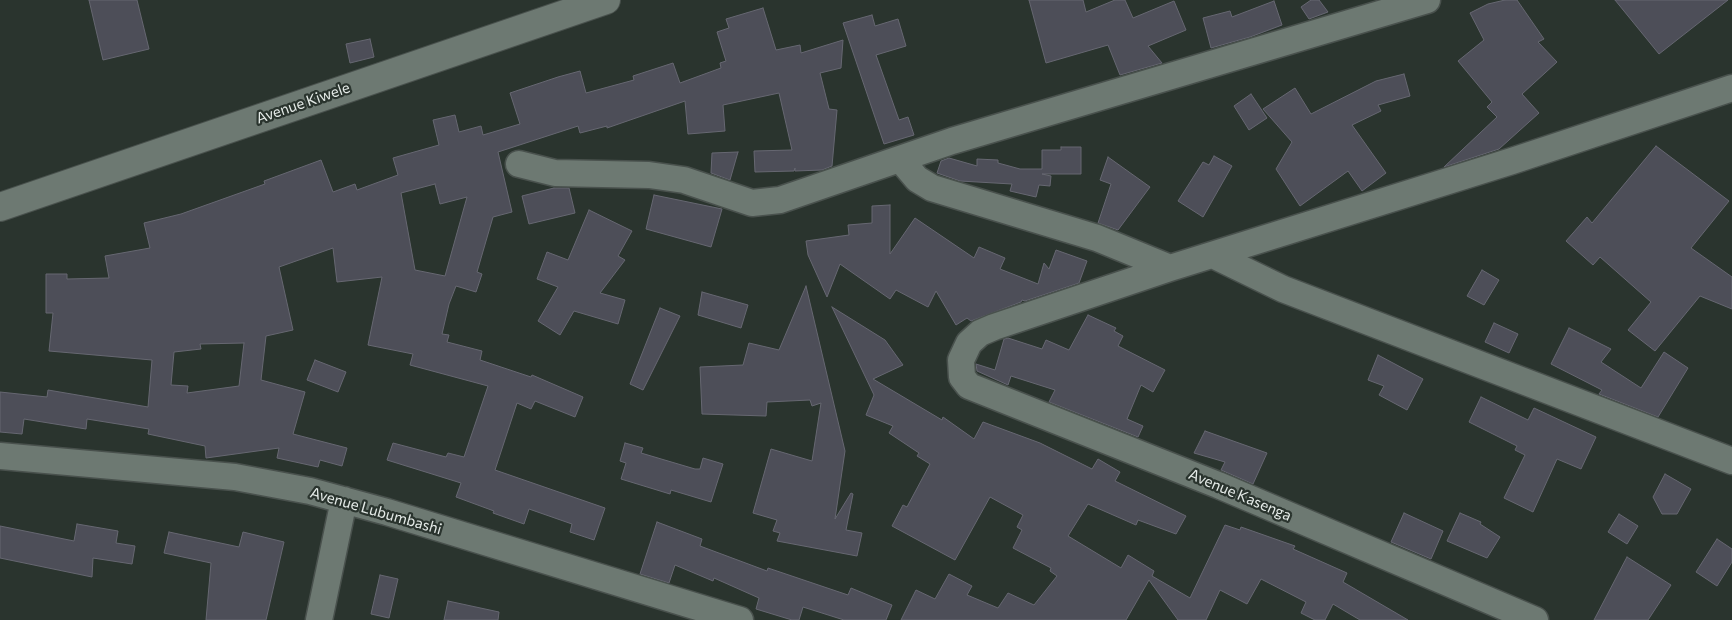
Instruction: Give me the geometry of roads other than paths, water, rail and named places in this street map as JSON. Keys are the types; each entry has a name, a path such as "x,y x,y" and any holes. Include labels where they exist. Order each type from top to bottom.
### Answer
{"street":[{"name":"Avenue Kiwele","path":"0,206 606,0"},
{"path":"519,164 555,172 648,175 684,180 752,203 780,200 952,141 1428,0"},
{"path":"901,160 917,179 932,188 1097,238 1170,268 1215,256 1732,88"},
{"path":"1215,256 1283,289 1732,461"},
{"name":"Avenue Kasenga","path":"1170,268 980,333 970,343 961,360 962,377 968,386 1218,485 1535,620"},
{"name":"Avenue Lubumbashi","path":"0,456 235,477 310,491 740,620"},
{"path":"318,620 344,500"}]}
